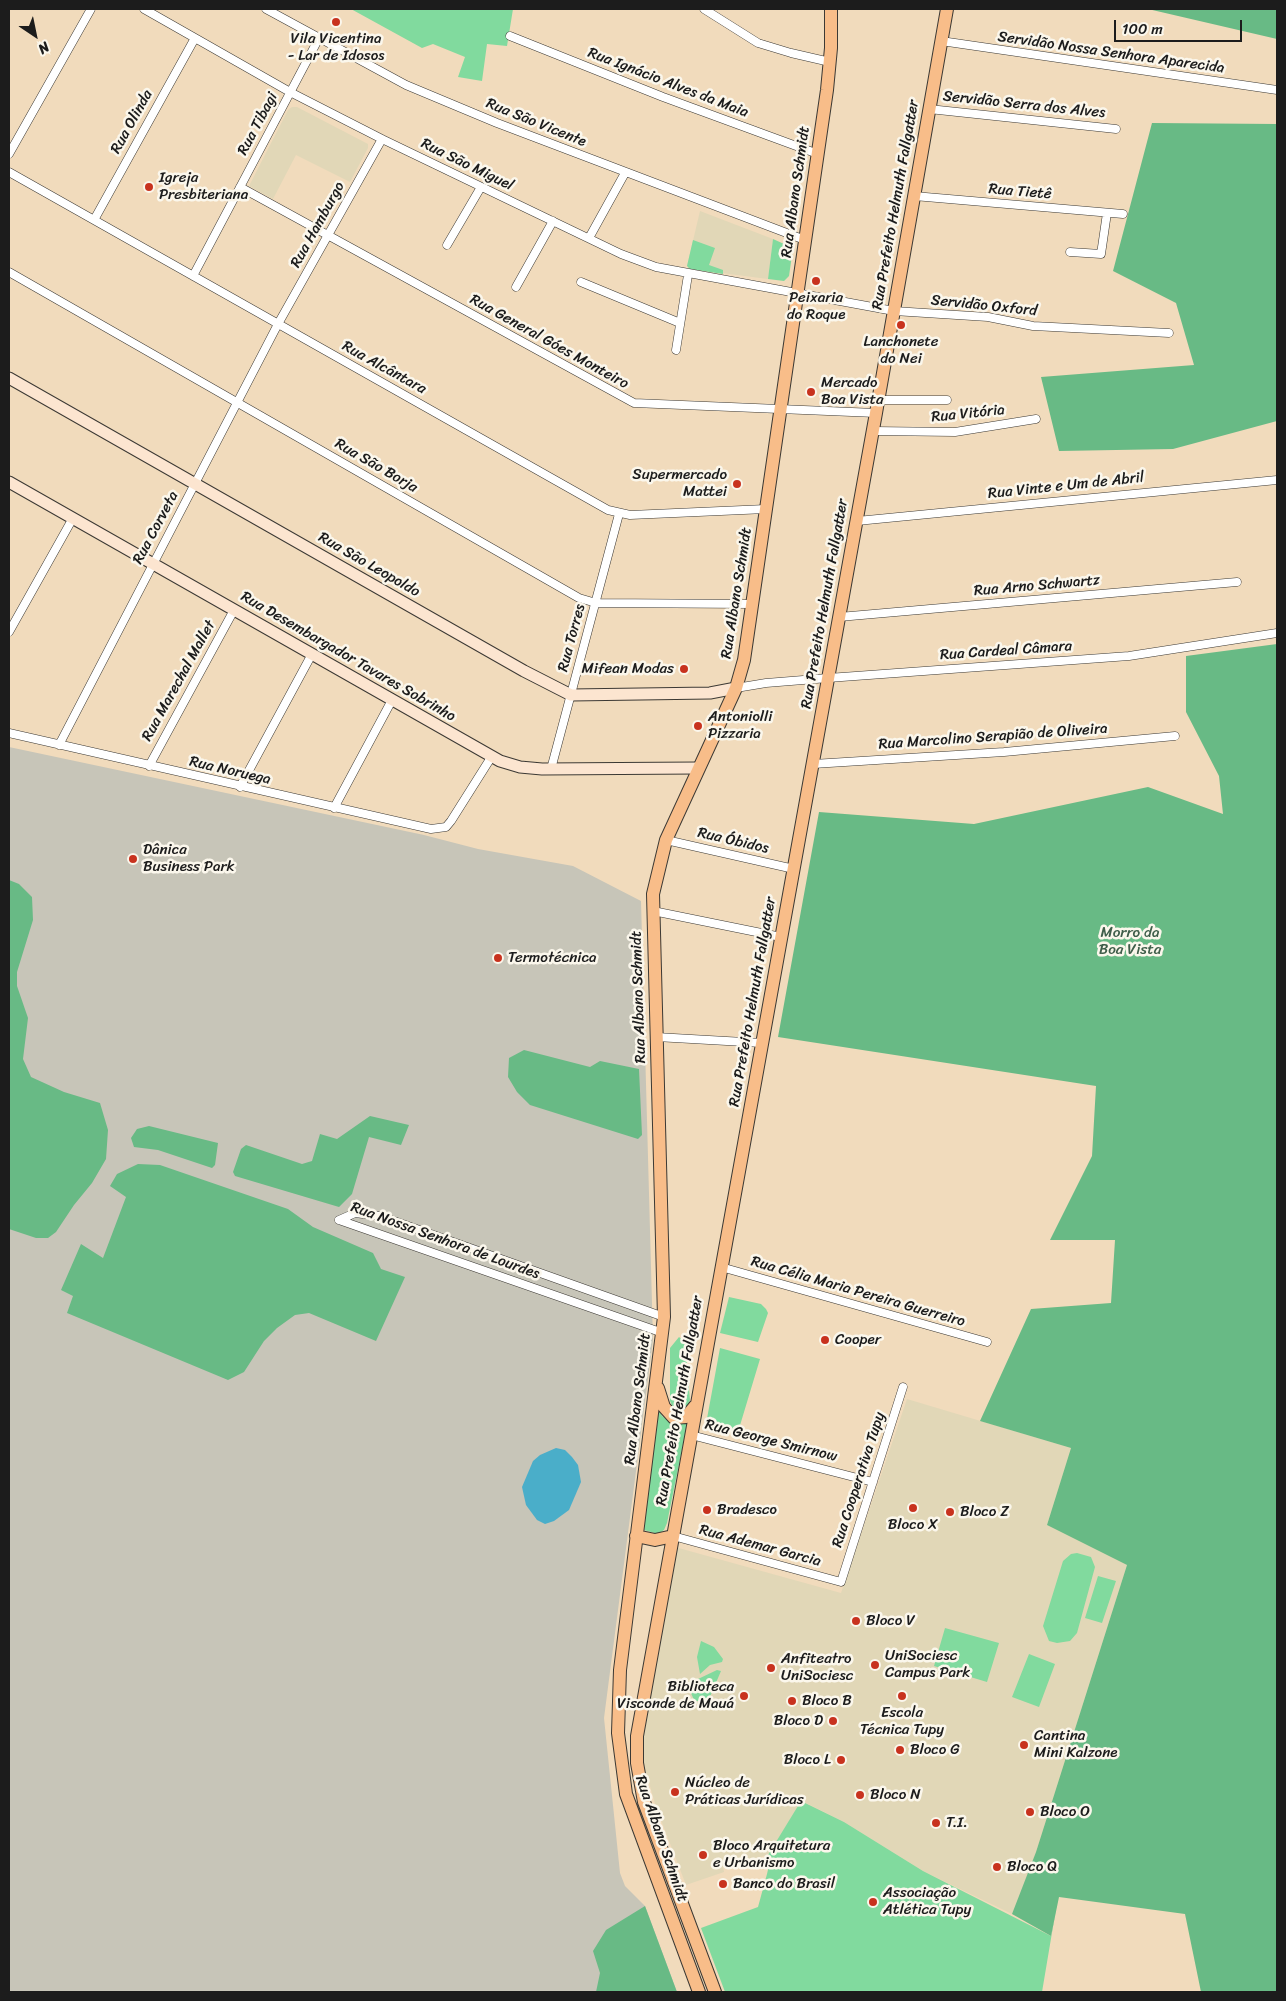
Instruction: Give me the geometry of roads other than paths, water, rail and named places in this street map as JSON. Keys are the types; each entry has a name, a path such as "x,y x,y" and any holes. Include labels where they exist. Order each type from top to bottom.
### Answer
{"main road":[{"name":"Rua Albano Schmidt","path":"699,1992 622,1781 618,1733 618,1697 664,1317 653,911 656,876 666,840 736,688 744,660 818,154 830,62 831,9"},
{"name":"Rua Prefeito Helmuth Fallgatter","path":"715,1992 644,1802 637,1763 639,1719 857,521 947,9"},
{"path":"657,1373 661,1401 670,1416 679,1419 686,1417 696,1404"},
{"path":"636,1536 655,1540 672,1536"}],"street":[{"path":"9,154 91,9"},
{"name":"Rua São Miguel","path":"144,9 290,92 382,139 636,260 688,275 798,292"},
{"name":"Rua São Vicente","path":"266,9 406,84 626,172 805,240"},
{"path":"704,9 758,43 791,54 830,62"},
{"name":"Rua Ignácio Alves da Maia","path":"510,36 671,100 818,154"},
{"name":"Rua Olinda","path":"94,220 195,38"},
{"name":"Rua Tibagi","path":"193,276 319,38"},
{"name":"Servidão Nossa Senhora Aparecida","path":"941,41 1277,90"},
{"name":"Servidão Serra dos Alves","path":"929,109 1116,129"},
{"name":"Rua Hamburgo","path":"278,324 382,139"},
{"name":"Rua Alcântara","path":"9,172 608,510 619,514 766,509"},
{"path":"588,238 626,172"},
{"path":"446,245 482,187"},
{"name":"Rua General Góes Monteiro","path":"240,188 624,400 643,404 876,414"},
{"name":"Rua Tietê","path":"914,196 1123,214"},
{"path":"1070,252 1101,254 1107,213"},
{"path":"516,287 553,221"},
{"name":"Rua São Borja","path":"9,272 579,598 596,603 752,604"},
{"path":"676,350 688,275"},
{"path":"581,282 680,323"},
{"name":"Servidão Oxford","path":"798,292 894,311 981,316 1033,326 1169,333"},
{"name":"Rua Corveta","path":"59,745 278,324"},
{"name":"Rua São Leopoldo","path":"9,378 524,671 571,695 710,693 736,688"},
{"path":"878,400 947,400"},
{"name":"Rua Vitória","path":"873,431 956,432 1036,419"},
{"name":"Rua Vinte e Um de Abril","path":"857,521 1277,480"},
{"name":"Rua Desembargador Tavares Sobrinho","path":"9,482 492,756 520,767 551,769 698,768"},
{"name":"Rua Torres","path":"551,769 619,514"},
{"path":"9,632 73,518"},
{"name":"Rua Arno Schwartz","path":"839,617 1237,582"},
{"name":"Rua Marechal Mallet","path":"149,766 234,610"},
{"name":"Rua Cardeal Câmara","path":"736,688 766,683 1129,656 1277,633"},
{"path":"240,787 312,654"},
{"path":"334,808 392,700"},
{"name":"Rua Noruega","path":"9,733 431,829 446,827 456,815 492,756"},
{"name":"Rua Marcolino Serapião de Oliveira","path":"812,764 1021,750 1175,736"},
{"name":"Rua Óbidos","path":"666,840 794,869"},
{"path":"653,911 781,937"},
{"path":"656,1037 762,1043"},
{"name":"Rua Nossa Senhora de Lourdes","path":"663,1333 339,1220 355,1212 380,1216 664,1317"},
{"path":"445,1256 450,1242"},
{"name":"Rua Célia Maria Pereira Guerreiro","path":"721,1267 987,1342"},
{"name":"Rua Cooperativa Tupy","path":"841,1582 903,1387"},
{"name":"Rua George Smirnow","path":"691,1435 873,1482"},
{"name":"Rua Ademar Garcia","path":"672,1536 841,1582"}],"water":[{"path":"556,1448 565,1450 578,1465 581,1482 569,1510 554,1521 545,1524 537,1520 526,1505 522,1487 533,1461 540,1455"}],"place":[{"name":"Vila Vicentina - Lar de Idosos","path":"336,22"},
{"name":"Igreja Presbiteriana","path":"149,187"},
{"name":"Peixaria do Roque","path":"816,281"},
{"name":"Lanchonete do Nei","path":"901,325"},
{"name":"Mercado Boa Vista","path":"811,392"},
{"name":"Supermercado Mattei","path":"737,484"},
{"name":"Mifean Modas","path":"684,669"},
{"name":"Antoniolli Pizzaria","path":"698,726"},
{"name":"Dânica Business Park","path":"133,859"},
{"name":"Termotécnica","path":"498,958"},
{"name":"Cooper","path":"825,1340"},
{"name":"Bloco X","path":"913,1508"},
{"name":"Bradesco","path":"707,1510"},
{"name":"Bloco Z","path":"950,1512"},
{"name":"Bloco V","path":"856,1621"},
{"name":"UniSociesc Campus Park","path":"875,1665"},
{"name":"Anfiteatro UniSociesc","path":"771,1668"},
{"name":"Biblioteca Visconde de Mauá","path":"744,1696"},
{"name":"Escola Técnica Tupy","path":"902,1696"},
{"name":"Bloco B","path":"792,1701"},
{"name":"Bloco D","path":"833,1721"},
{"name":"Cantina Mini Kalzone","path":"1024,1745"},
{"name":"Bloco G","path":"900,1750"},
{"name":"Bloco L","path":"841,1760"},
{"name":"Núcleo de Práticas Jurídicas","path":"675,1792"},
{"name":"Bloco N","path":"860,1795"},
{"name":"Bloco O","path":"1030,1812"},
{"name":"T.I.","path":"936,1823"},
{"name":"Bloco Arquitetura e Urbanismo","path":"703,1855"},
{"name":"Bloco Q","path":"997,1867"},
{"name":"Banco do Brasil","path":"723,1884"},
{"name":"Associação Atlética Tupy","path":"873,1902"}],"park label":[{"name":"Morro da Boa Vista","path":"1130,942"}]}
